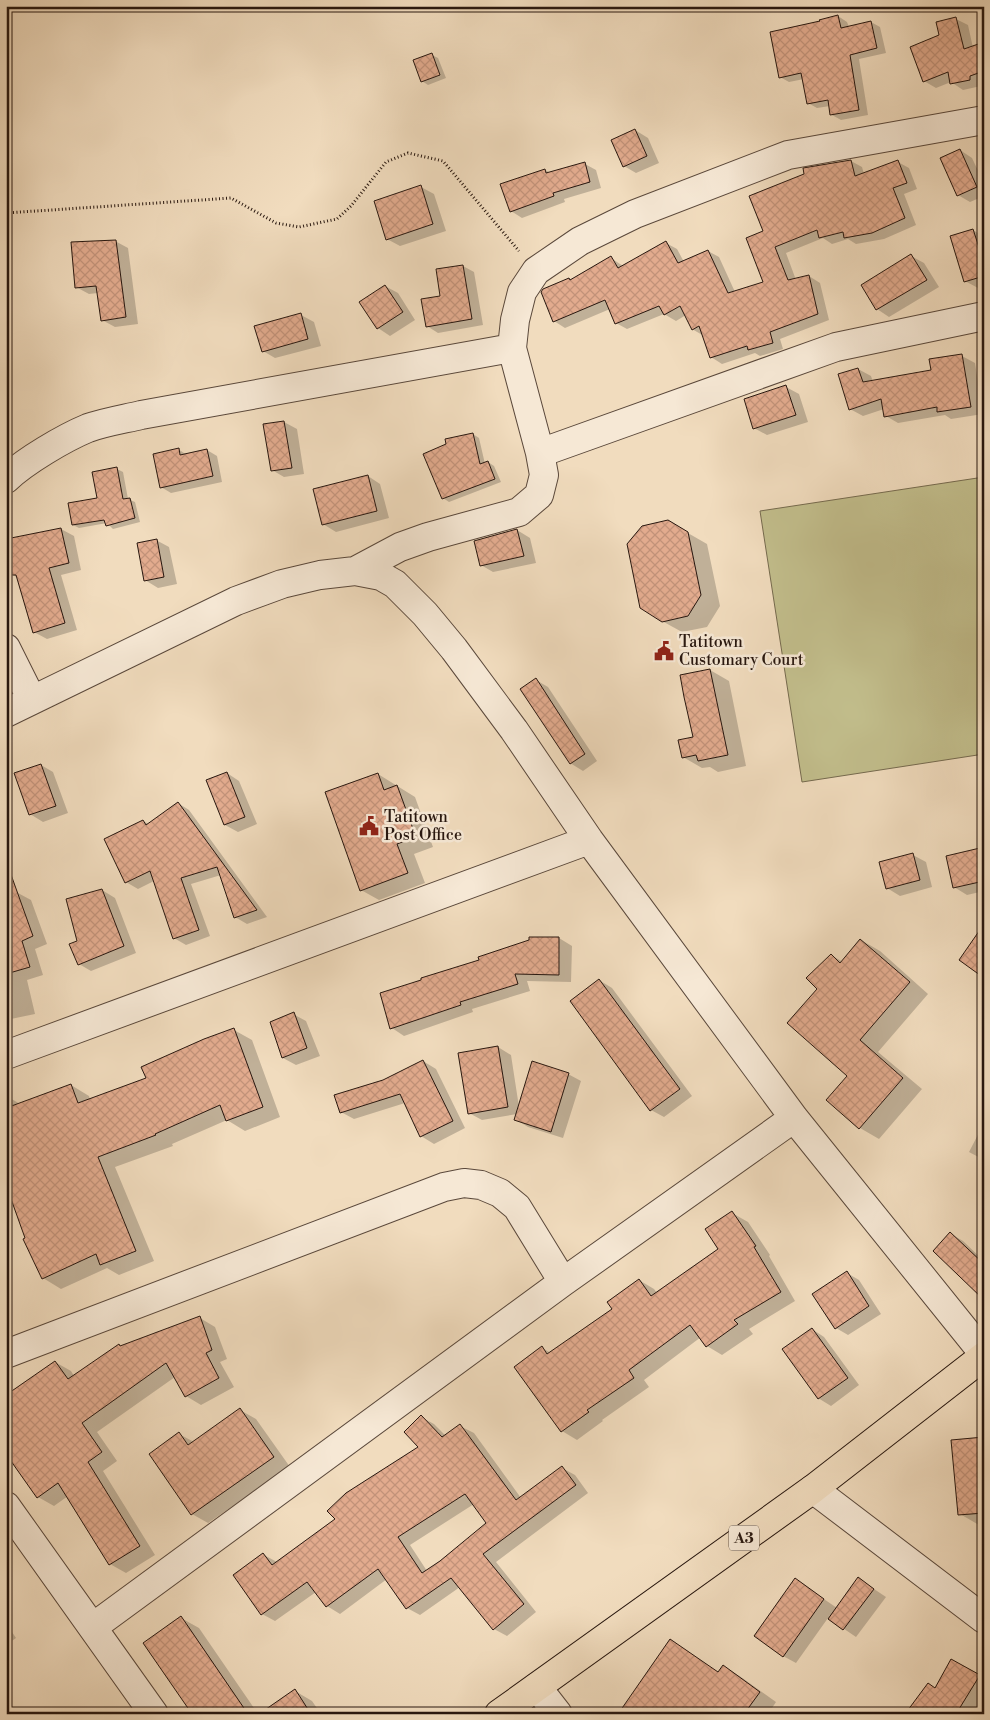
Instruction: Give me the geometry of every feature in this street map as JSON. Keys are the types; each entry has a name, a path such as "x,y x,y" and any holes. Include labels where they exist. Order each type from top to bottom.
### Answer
{"highway":[{"name":"A3","path":"499,1714 813,1489 984,1355"}],"street":[{"path":"355,571 400,547 428,536 518,512 539,496 544,475 540,453 512,348 515,320 522,292 536,270 580,241 635,214 788,155 984,120"},
{"path":"540,453 836,348 984,316"},
{"path":"6,479 52,448 89,428 141,415 512,348"},
{"path":"6,713 236,601 291,582 320,575 355,571 381,576 395,584 425,614 454,649 514,730 589,840 794,1118 984,1355"},
{"path":"6,648 32,700"},
{"path":"6,1056 589,840"},
{"path":"93,1628 563,1282 794,1118"},
{"path":"6,1354 444,1187 464,1182 481,1185 500,1193 517,1207 563,1282"},
{"path":"813,1489 984,1619"},
{"path":"6,1506 154,1714"},
{"path":"537,1687 558,1714"}],"path":[{"path":"6,213 231,198 276,223 299,227 337,218 351,206 386,162 408,153 444,161 536,270"}],"shaded area":[{"path":"984,477 984,754 802,782 760,511"}],"building":[{"path":"838,15 841,28 871,21 877,48 850,55 859,110 830,115 828,100 807,104 801,73 779,78 770,32"},
{"path":"956,17 964,49 984,42 984,71 970,76 970,80 950,84 948,72 923,82 910,47 939,35 936,22"},
{"path":"432,53 440,75 421,82 413,60"},
{"path":"635,129 647,156 623,167 611,140"},
{"path":"960,149 977,187 957,196 940,158"},
{"path":"851,160 855,176 898,160 907,183 893,188 905,218 872,233 844,238 843,232 819,238 817,230 775,247 788,280 809,275 818,314 770,332 773,343 748,350 747,346 710,358 699,326 692,330 680,306 664,315 659,306 615,324 605,300 553,322 541,292 543,289 569,278 570,280 611,256 618,268 666,241 678,263 708,250 728,293 763,282 746,238 763,231 749,196 804,174 803,168"},
{"path":"585,162 590,182 553,193 554,196 510,212 500,184 545,169 546,173"},
{"path":"421,185 433,224 386,240 374,201"},
{"path":"973,229 984,263 984,276 964,282 950,236"},
{"path":"116,240 126,317 101,321 96,286 75,288 71,242"},
{"path":"911,254 927,280 876,310 861,285"},
{"path":"463,265 472,319 426,327 421,299 440,296 436,269"},
{"path":"385,285 403,312 377,329 359,302"},
{"path":"301,313 308,339 262,352 254,326"},
{"path":"962,354 971,407 937,412 937,407 884,417 881,399 849,410 838,374 858,368 863,382 931,370 929,359"},
{"path":"786,385 796,415 753,429 744,399"},
{"path":"284,421 292,468 271,471 263,424"},
{"path":"473,433 480,464 488,461 495,479 442,499 423,454 446,444 445,439"},
{"path":"179,448 180,455 207,449 213,476 160,488 153,454"},
{"path":"117,467 123,499 130,498 135,518 106,526 104,520 72,525 68,503 97,498 92,472"},
{"path":"368,475 377,511 322,525 313,489"},
{"path":"668,520 688,532 701,595 688,616 662,622 640,608 627,544 642,526"},
{"path":"61,528 69,563 49,568 65,623 33,633 16,575 12,575 6,551 6,539"},
{"path":"517,529 524,556 480,566 474,541"},
{"path":"157,539 164,577 144,581 137,543"},
{"path":"710,669 728,755 698,761 696,755 682,758 678,740 693,737 680,675"},
{"path":"536,678 585,754 570,764 520,689"},
{"path":"41,764 56,806 29,815 14,773"},
{"path":"227,772 245,817 224,825 206,780"},
{"path":"378,773 384,790 397,785 416,837 397,844 408,873 360,891 325,792"},
{"path":"178,802 257,910 234,918 217,867 181,878 199,930 173,939 150,871 125,883 104,839 143,820 146,825"},
{"path":"980,848 984,866 984,881 953,888 946,856"},
{"path":"913,853 920,880 886,889 879,862"},
{"path":"9,869 33,936 22,941 30,967 6,974 6,870"},
{"path":"102,889 124,946 78,965 69,944 77,941 66,899"},
{"path":"984,924 984,978 959,960"},
{"path":"529,937 559,937 559,975 515,974 518,984 460,1002 461,1005 390,1029 380,993 479,960 478,957 529,940"},
{"path":"860,939 910,982 860,1040 903,1078 859,1129 826,1100 847,1076 787,1023 817,989 806,978 831,954 840,963"},
{"path":"599,979 680,1089 650,1111 570,1001"},
{"path":"294,1012 307,1048 282,1058 270,1022"},
{"path":"234,1028 263,1107 226,1121 220,1105 156,1135 98,1157 136,1251 100,1265 96,1254 42,1279 23,1239 25,1238 6,1185 6,1108 71,1084 78,1103 146,1078 141,1067"},
{"path":"498,1046 508,1107 468,1114 458,1053"},
{"path":"423,1060 453,1121 420,1137 400,1094 340,1113 334,1095 383,1080"},
{"path":"532,1061 569,1073 551,1132 514,1120"},
{"path":"732,1211 756,1246 754,1247 781,1292 734,1320 738,1324 706,1347 690,1325 629,1370 634,1378 587,1410 589,1412 561,1432 514,1367 542,1346 547,1354 612,1309 607,1302 639,1279 651,1296 718,1249 705,1229"},
{"path":"950,1232 984,1264 984,1300 933,1251"},
{"path":"847,1271 869,1306 835,1329 812,1294"},
{"path":"200,1316 212,1350 206,1353 219,1378 185,1397 166,1363 82,1423 102,1452 88,1462 140,1546 109,1565 58,1483 37,1498 6,1454 6,1395 55,1361 68,1379 119,1344 120,1346"},
{"path":"812,1328 848,1378 818,1399 782,1349"},
{"path":"240,1408 274,1457 191,1515 149,1454 179,1432 188,1445"},
{"path":"421,1415 442,1437 460,1424 516,1500 562,1466 576,1485 483,1554 524,1604 493,1630 451,1578 406,1609 378,1569 326,1607 307,1582 261,1615 233,1575 263,1553 272,1565 335,1519 327,1511 346,1493 418,1447 404,1432","holes":["465,1494 486,1523 440,1561 422,1573 398,1537"]},
{"path":"984,1437 984,1513 958,1515 951,1440"},
{"path":"858,1577 874,1589 843,1630 828,1619"},
{"path":"795,1578 824,1599 783,1657 754,1636"},
{"path":"181,1616 248,1714 192,1714 143,1643"},
{"path":"670,1639 718,1672 723,1665 760,1692 744,1714 618,1714"},
{"path":"951,1659 980,1675 956,1714 905,1714 928,1683 935,1688"},
{"path":"295,1689 311,1714 259,1714"}],"place":[{"name":"Tatitown Customary Court","path":"664,651"},
{"name":"Tatitown Post Office","path":"369,826"}]}
